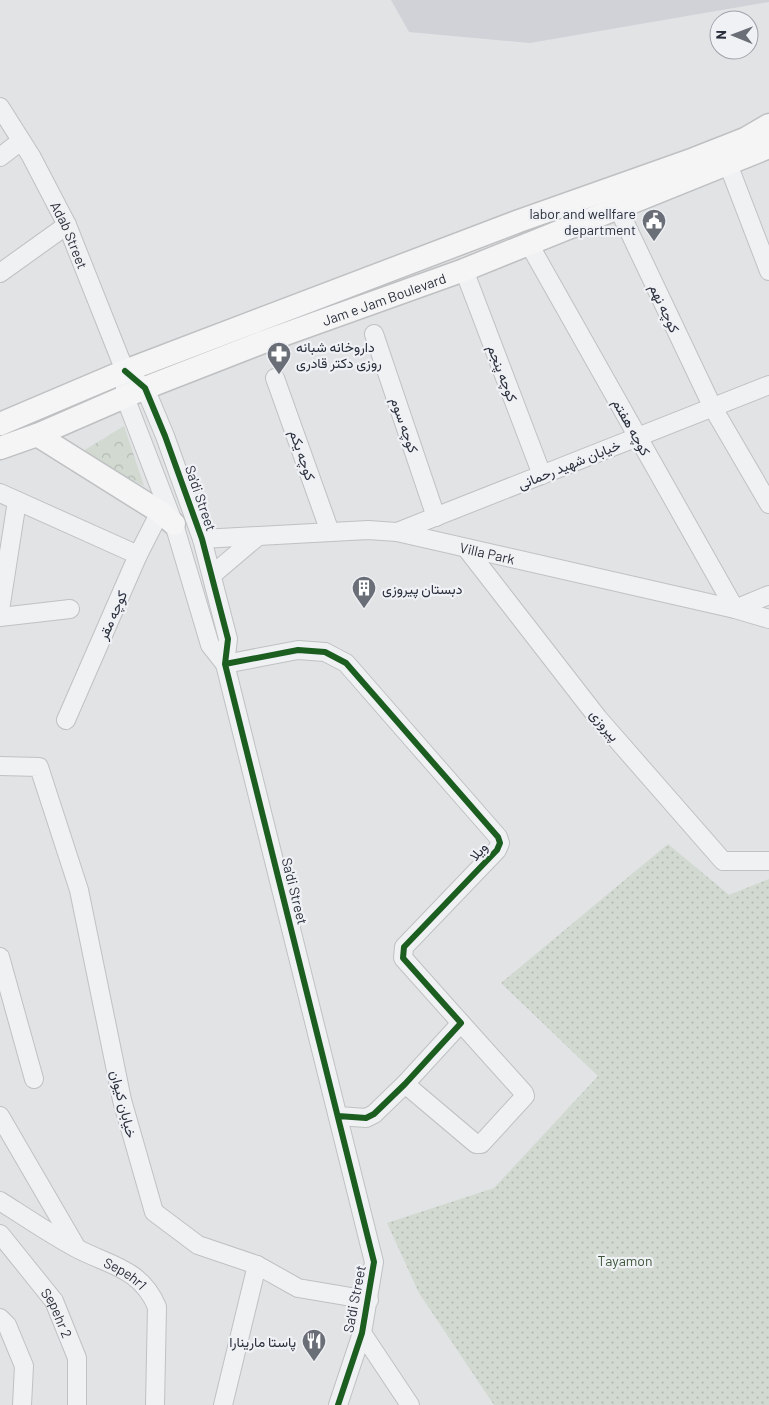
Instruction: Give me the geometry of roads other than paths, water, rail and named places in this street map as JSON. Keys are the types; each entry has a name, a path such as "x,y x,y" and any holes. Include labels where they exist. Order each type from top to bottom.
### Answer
{"main road":[{"name":"Jam e Jam Boulevard","path":"0,424 125,371 519,221 694,159 745,139 769,125"},
{"name":"Jam e Jam Boulevard","path":"0,448 37,435 135,392 352,309 464,270 769,147"},
{"path":"519,221 529,244"},
{"path":"37,435 167,518"}],"street":[{"name":"Adab Street","path":"0,107 31,156 67,225 125,371"},
{"path":"0,157 21,141"},
{"path":"728,164 769,271"},
{"name":"کوچه نهم","path":"618,208 713,408 769,504"},
{"path":"0,273 67,225"},
{"name":"کوچه هفتم","path":"529,244 735,609"},
{"name":"کوچه پنجم","path":"464,270 542,475"},
{"name":"کوچه سوم","path":"374,334 436,517"},
{"path":"125,371 135,392"},
{"name":"کوچه یکم","path":"276,378 330,532"},
{"name":"خیابان شهید رحمانی","path":"397,532 769,386"},
{"name":"Sa'di Street","path":"135,392 167,518 210,645 225,664"},
{"name":"Sa'di Street","path":"135,392 165,436 202,539 212,575 228,640 225,664 374,1262 362,1332 338,1405"},
{"path":"0,493 138,555"},
{"path":"0,610 17,501"},
{"name":"کوچه مقر","path":"66,720 138,555 167,518"},
{"name":"Villa Park","path":"202,539 368,530 397,532 735,609 769,619"},
{"path":"212,575 257,537"},
{"name":"پیروزی","path":"466,548 598,718 723,861 769,862"},
{"path":"735,609 769,595"},
{"path":"0,616 70,609"},
{"name":"ویلا","path":"225,664 298,650 325,652 346,663 498,837 500,843 498,850 402,952 403,958 461,1023"},
{"name":"خیابان کیوان","path":"0,766 39,767 79,890 122,1100 154,1212 198,1245 257,1265 298,1288 368,1300"},
{"path":"0,957 34,1079"},
{"path":"338,1116 370,1116 405,1084 461,1023 525,1096 481,1144 476,1144 405,1084"},
{"path":"0,1116 76,1248"},
{"name":"Sepehr1","path":"0,1202 76,1248 123,1268 151,1292 157,1306 155,1405"},
{"name":"Sepehr 2","path":"0,1234 54,1301 77,1358 77,1405"},
{"path":"223,1405 257,1265"},
{"path":"0,1318 7,1325 24,1366 22,1405"},
{"path":"362,1332 410,1405"}],"place":[{"name":"labor and wellfare department","path":"654,242"},
{"name":"داروخانه شبانه روزی دکتر قادری","path":"279,375"},
{"name":"دبستان پیروزی","path":"364,609"},
{"name":"پاستا مارینارا","path":"314,1362"}],"park label":[{"name":"Tayamon","path":"625,1260"}]}
